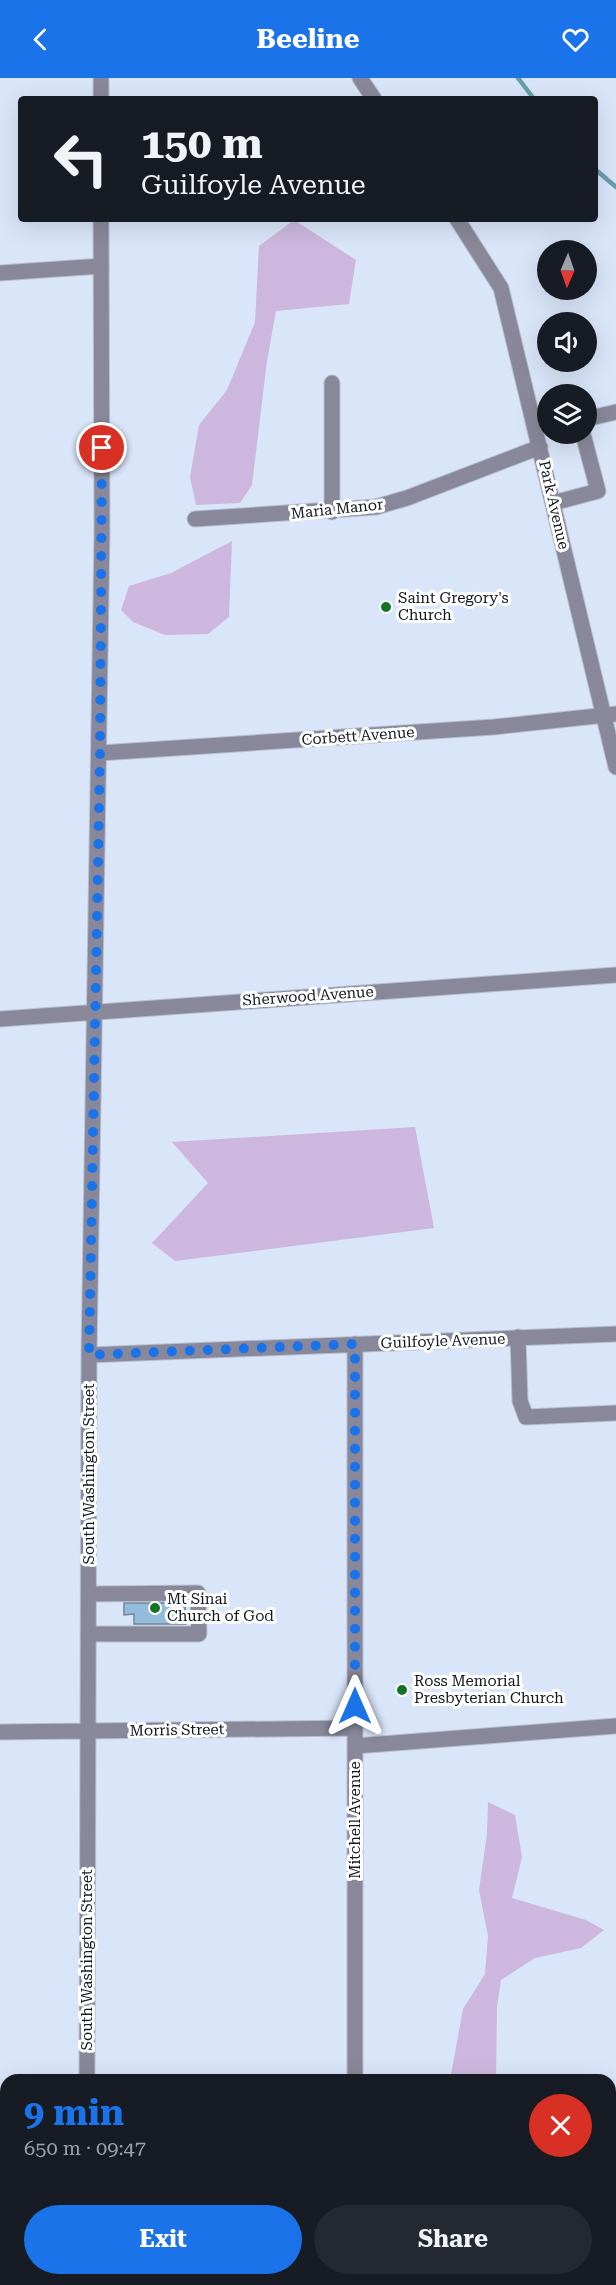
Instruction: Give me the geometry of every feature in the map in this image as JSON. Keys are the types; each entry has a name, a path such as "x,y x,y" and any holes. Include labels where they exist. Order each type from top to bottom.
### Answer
{"street":[{"path":"101,78 101,96"},
{"path":"360,78 372,96"},
{"name":"South Washington Street","path":"87,2074 89,1355 100,753 101,222"},
{"name":"Park Avenue","path":"459,222 501,288 537,412"},
{"path":"0,273 101,266"},
{"path":"332,383 332,512"},
{"path":"597,416 616,412"},
{"name":"Park Avenue","path":"540,444 553,503 610,716 616,766"},
{"path":"553,503 598,491 586,444"},
{"name":"Maria Manor","path":"195,519 332,512 376,507 407,498 540,447"},
{"name":"Corbett Avenue","path":"100,753 494,727 610,716"},
{"name":"Sherwood Avenue","path":"0,1019 616,975"},
{"name":"Guilfoyle Avenue","path":"89,1355 616,1334"},
{"path":"518,1338 520,1401 526,1416 616,1413"},
{"name":"Mitchell Avenue","path":"355,1344 355,2074"},
{"path":"88,1634 199,1634 198,1593 89,1594"},
{"path":"355,1746 616,1726"},
{"name":"Morris Street","path":"0,1732 355,1728"}],"shaded area":[{"path":"291,222 297,222 356,260 349,304 276,311 267,361 252,485 240,503 196,505 190,477 199,425 227,390 255,322 259,246"},
{"path":"232,541 229,617 208,634 165,635 133,622 121,610 129,586 171,573"},
{"path":"415,1127 434,1228 175,1261 152,1243 208,1183 172,1142"},
{"path":"488,1802 515,1815 522,1857 512,1898 586,1920 604,1930 581,1948 535,1958 501,1980 497,2007 496,2074 451,2074 463,2009 485,1974 488,1936 479,1890 487,1834"}],"building":[{"name":"Mt Sinai Church of God","path":"124,1603 185,1603 186,1624 134,1624 134,1614 124,1615"}],"waterway":[{"path":"518,78 532,96"},
{"path":"598,172 616,187"}],"place":[{"name":"Saint Gregory's Church","path":"386,607"},
{"name":"Mt Sinai Church of God","path":"155,1608"},
{"name":"Ross Memorial Presbyterian Church","path":"402,1690"}],"route":[{"path":"102,448 100,753 89,1355 355,1344 355,1706"}]}
